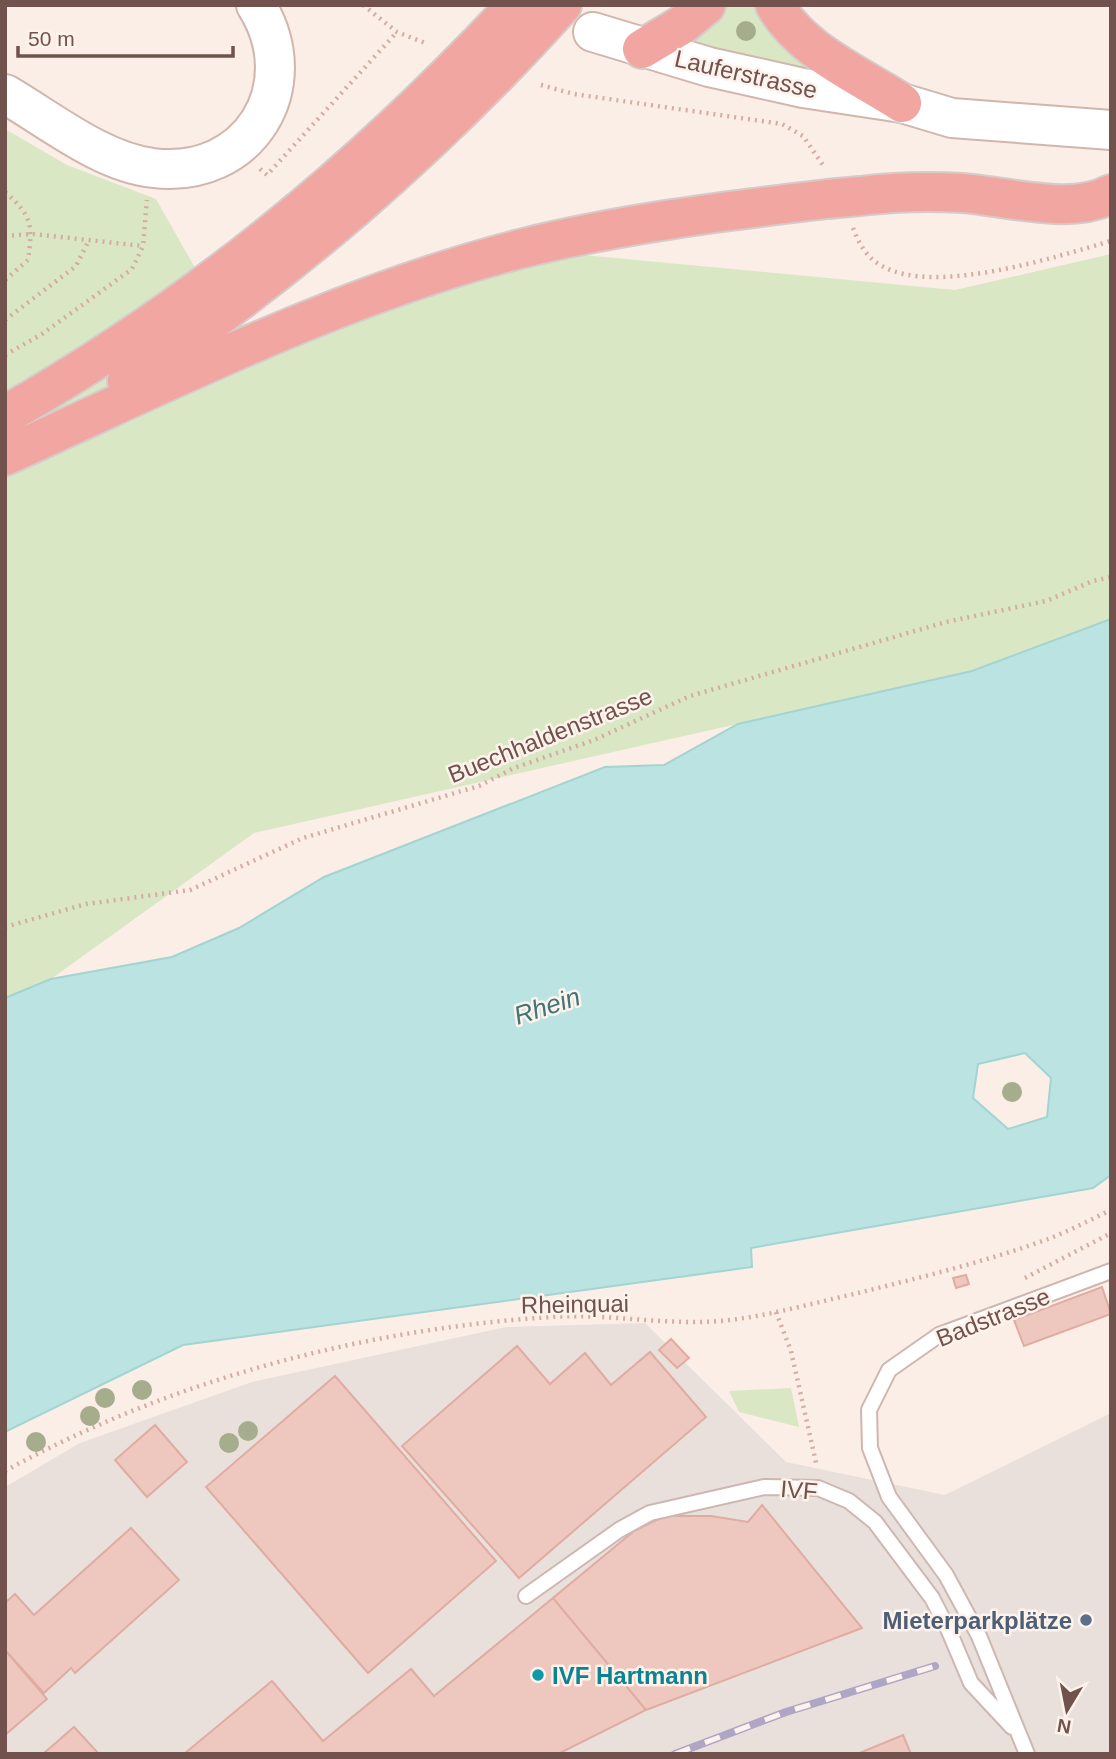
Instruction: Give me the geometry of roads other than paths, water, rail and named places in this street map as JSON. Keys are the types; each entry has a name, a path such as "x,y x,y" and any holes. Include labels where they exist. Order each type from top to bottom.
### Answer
{"highway":[{"path":"5,415 160,318 282,228 407,118 516,5"},
{"path":"5,455 129,380 303,254 420,153 562,5"},
{"path":"642,49 682,25 706,5"},
{"path":"775,5 790,28 805,41 902,103"},
{"path":"5,455 312,318 450,269 528,247 616,229 841,196 933,192 992,195 1069,204 1094,201 1111,194"}],"street":[{"path":"5,94 90,144 138,165 171,170 209,163 228,154 251,134 270,100 275,76 274,48 256,5"},
{"name":"Lauferstrasse","path":"593,32 642,49 764,80 902,103 952,118 1111,130"},
{"name":"Lauferstrasse","path":"902,103 954,95 1111,104"}],"lane":[{"name":"Badstrasse","path":"1027,1754 979,1636 946,1575 889,1497 870,1448 869,1410 889,1370 939,1335 1111,1271"},
{"name":"IVF","path":"526,1596 620,1530 650,1513 764,1487 818,1488 849,1501 875,1522 932,1598 971,1683 1018,1733"}],"water":[{"name":"Rhein","path":"1111,619 1111,1175 1093,1188 751,1248 752,1267 183,1345 5,1432 5,998 51,979 172,957 239,928 324,877 605,767 664,765 738,724 972,671","holes":["1025,1053 1051,1078 1047,1117 1008,1129 973,1098 978,1064"]}],"railway":[{"path":"675,1754 786,1712 935,1666"}],"place":[{"name":"Mieterparkplätze","path":"1086,1620"},
{"name":"IVF Hartmann","path":"538,1675"}]}
